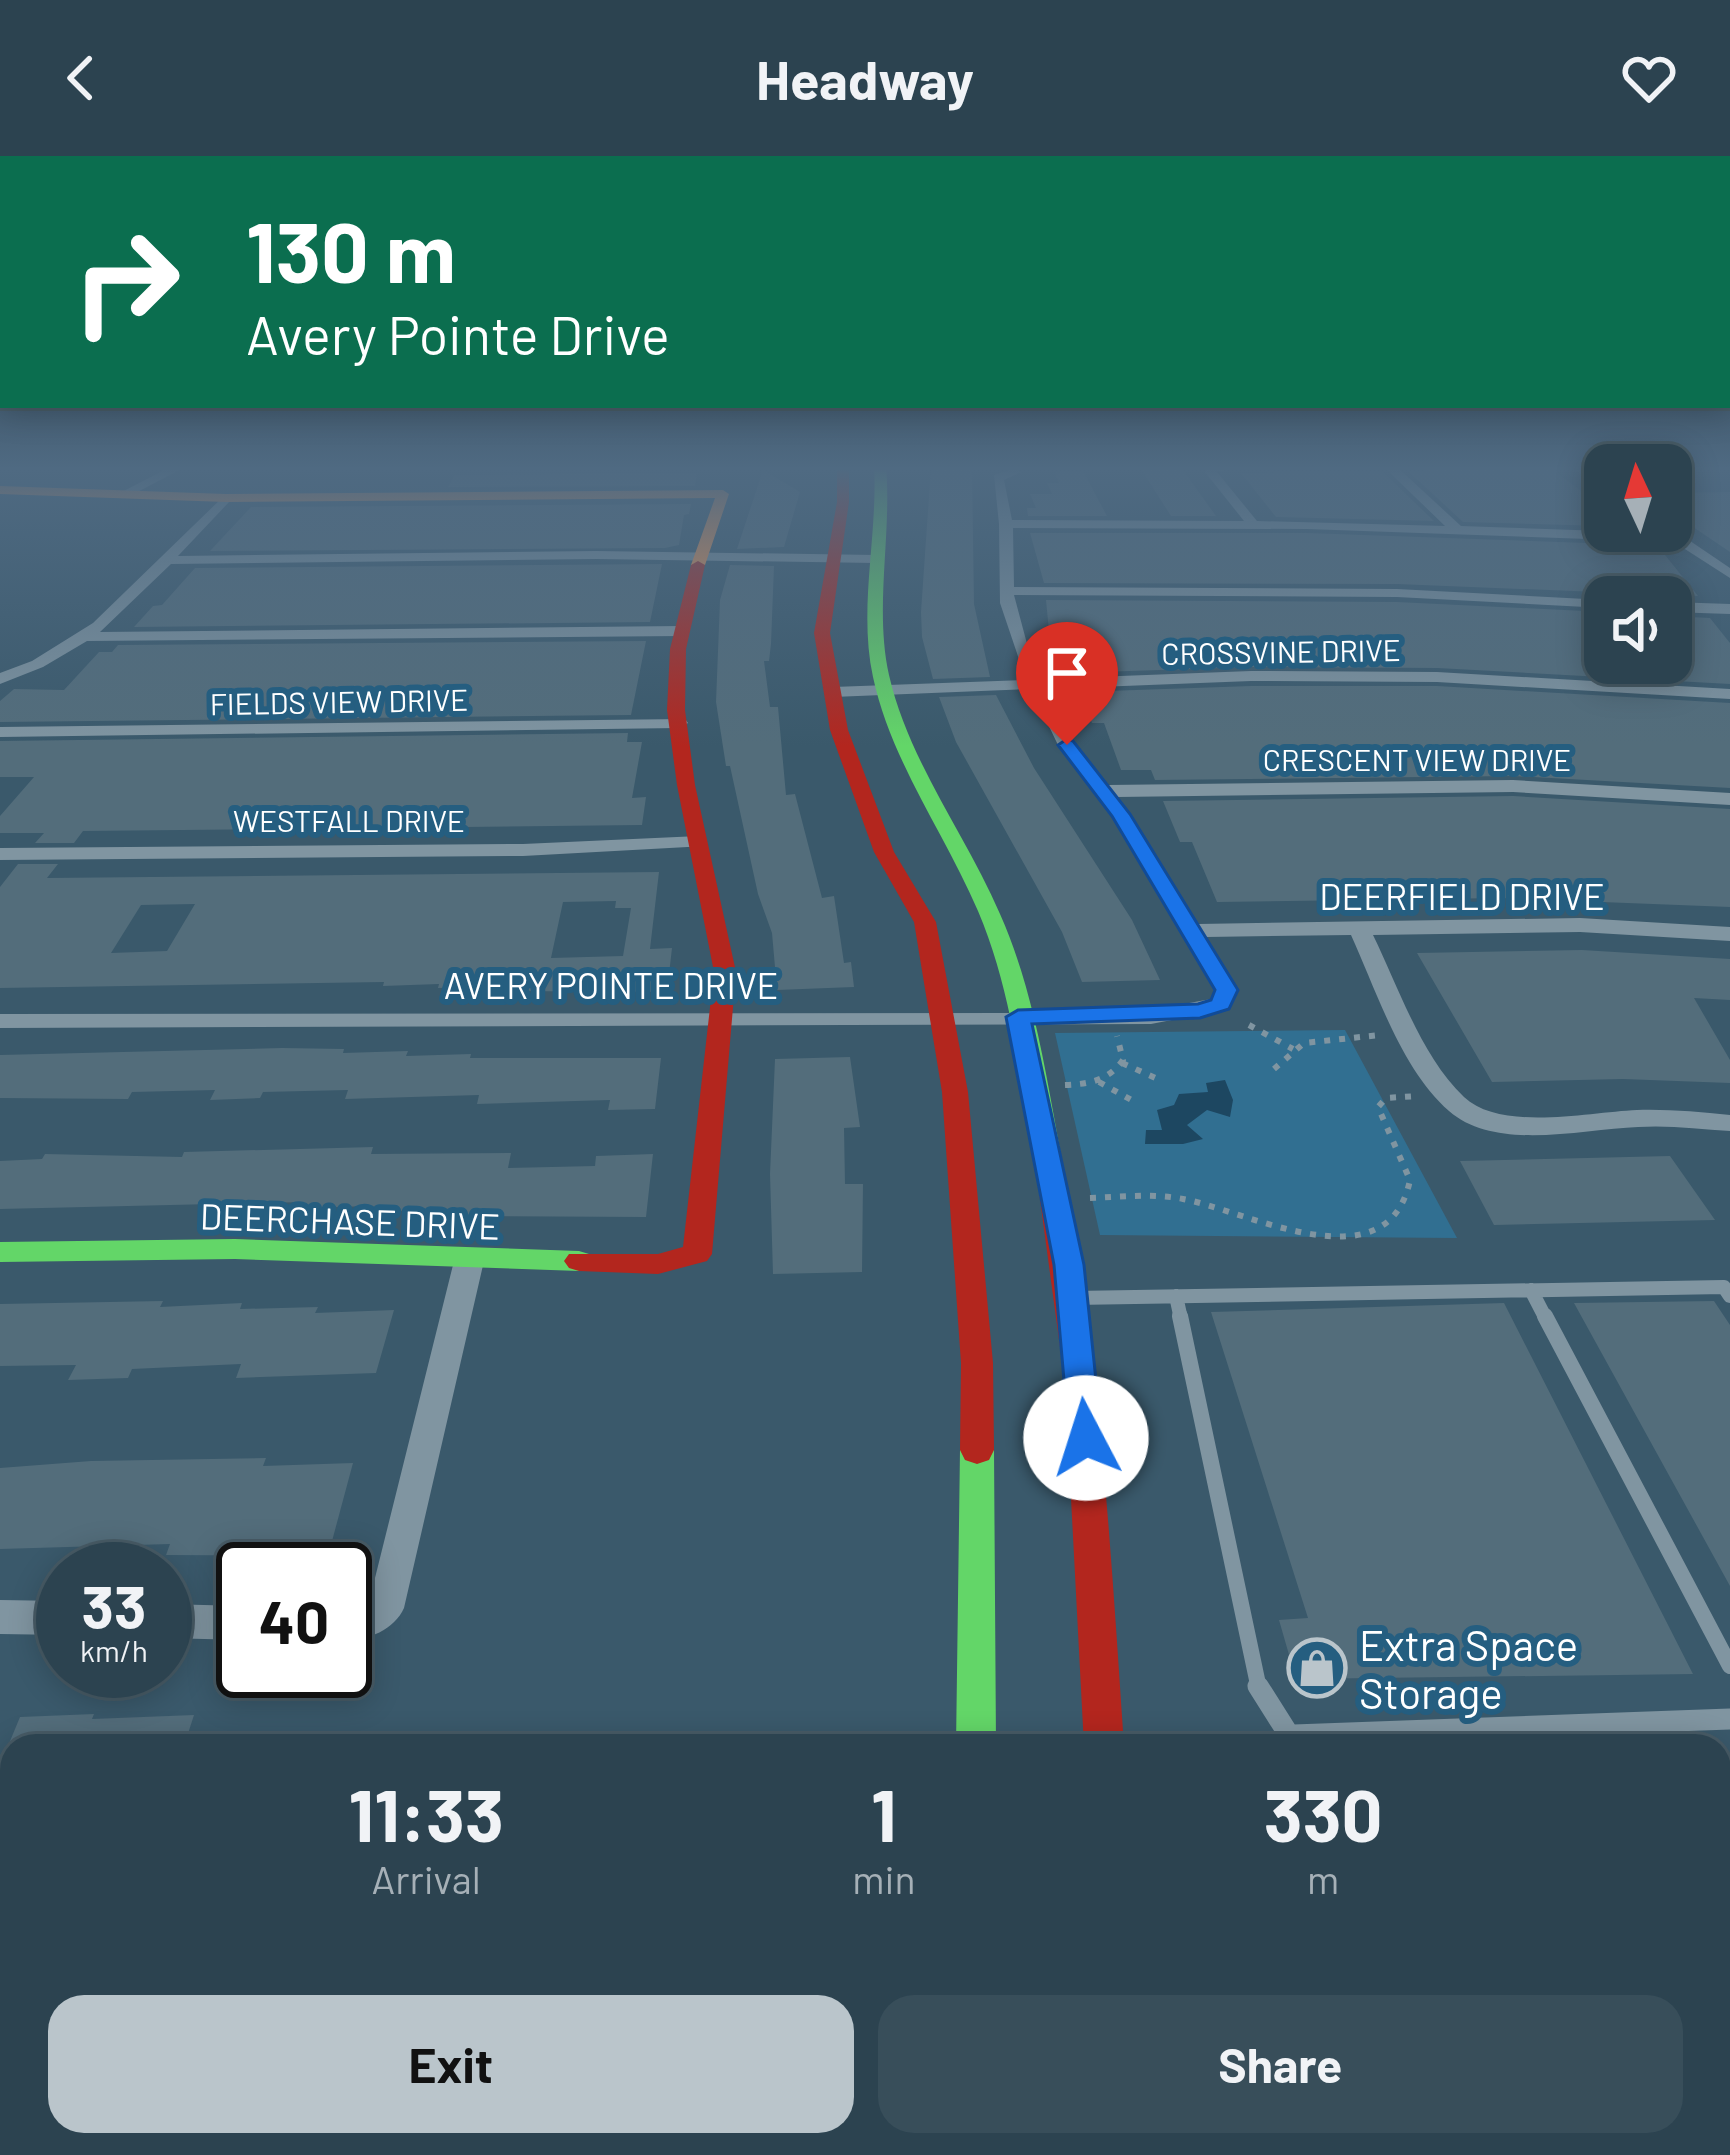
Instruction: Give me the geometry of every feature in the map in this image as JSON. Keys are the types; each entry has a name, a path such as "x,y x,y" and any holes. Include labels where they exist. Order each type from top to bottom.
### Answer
{"street":[{"path":"0,679 90,637 162,560 258,559"},
{"path":"701,559 675,675 699,842 725,971 722,1023"},
{"path":"833,559 822,633 839,730 884,852 925,922 955,1092 977,1363 976,1734"},
{"path":"861,559 876,560 874,610 885,690 920,780 990,914 1010,971 1072,1298 1103,1734"},
{"path":"1007,559 1011,627 1067,745 1103,791 1193,931"},
{"path":"1007,591 1377,593 1584,603"},
{"path":"1692,608 1730,609"},
{"path":"90,637 682,631"},
{"name":"CROSSVINE DRIVE","path":"832,692 1251,676 1437,677 1730,694"},
{"name":"FIELDS VIEW DRIVE","path":"0,732 680,723"},
{"name":"CRESCENT VIEW DRIVE","path":"1103,791 1513,786 1730,799"},
{"name":"WESTFALL DRIVE","path":"0,854 542,850 699,842"},
{"name":"DEERFIELD DRIVE","path":"1193,931 1580,925 1730,934"},
{"path":"1359,928 1417,1048 1446,1094 1473,1116 1540,1124 1654,1118 1730,1123"},
{"name":"AVERY POINTE DRIVE","path":"0,1022 282,1018 722,1023 1157,1014 1221,1004 1226,990 1193,931"},
{"name":"DEERCHASE DRIVE","path":"0,1252 235,1249 469,1261 658,1264 697,1255 722,1023"},
{"path":"372,1616 386,1608 469,1261"},
{"path":"0,1617 36,1618"}],"lane":[{"path":"1072,1298 1724,1287 1730,1296"},
{"path":"1532,1290 1730,1666"},
{"path":"1176,1296 1235,1593 1261,1696 1290,1734"},
{"path":"1433,1734 1730,1719"}],"path":[{"path":"1250,1025 1293,1049"},
{"path":"1116,1033 1122,1063"},
{"path":"1274,1069 1293,1049 1322,1039 1391,1034"},
{"path":"1122,1063 1160,1081"},
{"path":"1099,1082 1122,1063"},
{"path":"1065,1085 1099,1082 1135,1102"},
{"path":"1086,1198 1188,1200 1264,1228 1310,1237 1361,1233 1394,1215 1410,1180 1378,1108 1386,1099 1423,1096"}],"shaded area":[{"path":"1345,1030 1457,1238 1100,1235 1055,1033"},
{"path":"1225,1080 1233,1100 1230,1117 1207,1110 1187,1125 1203,1139 1145,1144 1146,1130 1162,1130 1157,1110 1174,1105 1179,1094 1208,1092 1206,1083"}],"building":[{"path":"925,559 973,559 974,604 990,677 933,679 921,612"},
{"path":"1037,559 1668,559 1682,576 1584,576 1584,591 1397,584 1044,583"},
{"path":"662,564 650,622 134,627 153,606 162,605 195,568"},
{"path":"730,565 774,566 771,644 769,661 764,661 770,707 778,707 786,795 795,794 822,898 834,896 844,963 851,962 854,987 777,990 772,933 758,894 730,766 726,766 716,702 720,600"},
{"path":"1046,600 1397,602 1584,611 1584,676 1437,668 1069,673 1065,666 1058,667 1051,652"},
{"path":"1692,617 1710,618 1730,643 1730,684 1692,682"},
{"path":"646,641 631,715 0,722 0,701 14,689 64,690 99,652 112,652 118,645"},
{"path":"1437,686 1730,703 1730,788 1513,776 1155,780 1151,770 1121,770 1104,723 1092,723 1078,692"},
{"path":"996,695 1034,768 1132,920 1160,980 1082,982 1062,932 956,742 939,697"},
{"path":"628,733 627,742 642,742 632,798 646,797 642,825 83,831 74,843 35,843 44,833 0,833 0,816 34,777 0,777 0,741"},
{"path":"1513,796 1730,809 1730,907 1501,898 1217,902 1192,842 1180,842 1163,801"},
{"path":"18,864 58,864 47,878 659,872 650,949 672,948 667,992 501,991 502,986 438,988 439,984 383,986 384,982 0,988 0,887","holes":["616,901 615,908 631,908 623,956 551,958 563,902","195,904 167,951 111,953 141,905"]},
{"path":"1582,950 1730,959 1730,1000 1694,998 1730,1060 1730,1083 1492,1082 1417,953"},
{"path":"282,1048 408,1051 406,1056 471,1054 470,1058 661,1058 655,1109 608,1110 610,1100 477,1104 479,1095 345,1099 348,1090 263,1092 260,1098 210,1100 215,1090 132,1092 128,1099 0,1098 0,1055"},
{"path":"850,1057 860,1127 844,1128 845,1184 863,1184 862,1272 773,1274 770,1174 775,1059"},
{"path":"373,1147 371,1154 511,1153 508,1168 595,1166 596,1156 653,1154 646,1217 445,1216 447,1209 369,1212 371,1206 302,1208 304,1202 0,1209 0,1161 42,1159 45,1154 182,1157 184,1152"},
{"path":"1670,1156 1715,1220 1494,1225 1460,1161"},
{"path":"163,1301 160,1307 242,1303 240,1309 318,1307 315,1313 394,1310 376,1373 236,1378 241,1364 132,1369 128,1378 68,1380 76,1365 0,1366 0,1304"},
{"path":"1714,1301 1730,1325 1730,1586 1574,1303"},
{"path":"1504,1303 1693,1674 1296,1679 1279,1620 1308,1618 1211,1312"},
{"path":"266,1458 263,1466 353,1463 332,1542 216,1542 216,1555 192,1555 192,1542 36,1542 36,1548 0,1549 0,1468"},
{"path":"194,1715 188,1734 13,1734 20,1717"}],"traffic: fast":[{"path":"879,559 875,624 881,676 914,766 1000,941 1019,1005 1050,1170"},
{"path":"0,1252 235,1249 579,1261"},
{"path":"976,1734 977,1450"}],"traffic: slow":[{"path":"698,565 700,559"}],"traffic: jam":[{"path":"834,559 822,633 839,730 884,852 925,922 955,1092 977,1363 977,1450"},
{"path":"579,1261 658,1264 697,1254 725,972 686,785 676,710 678,649 698,565"},
{"path":"1050,1170 1081,1384 1103,1734"}],"place":[{"name":"Extra Space Storage","path":"1317,1668"}],"route":[{"path":"1067,745 1120,814 1226,990 1221,1004 1200,1011 1018,1017 1069,1265 1086,1438"}]}
